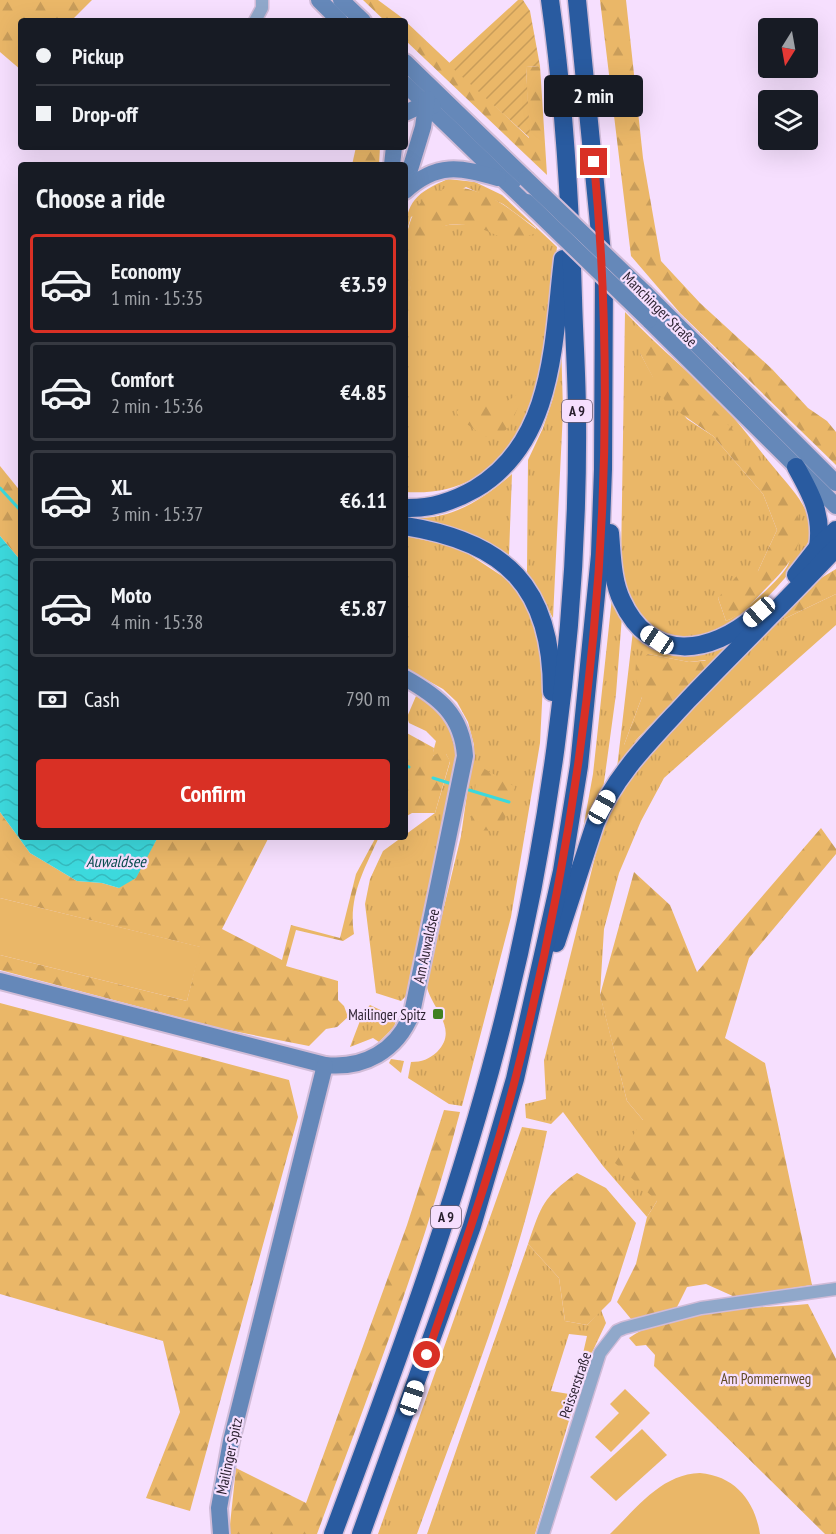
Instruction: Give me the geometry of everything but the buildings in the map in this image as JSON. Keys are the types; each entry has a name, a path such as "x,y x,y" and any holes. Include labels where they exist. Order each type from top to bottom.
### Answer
{"highway":[{"name":"A 9","path":"333,1534 446,1220 490,1070 532,892 551,771 561,698 574,532 577,418 570,201 550,0"},
{"name":"A 9","path":"362,1534 472,1226 515,1079 562,871 579,766 592,651 603,469 604,274 577,0"},
{"path":"408,508 447,502 483,484 510,461 529,434 543,399 548,373 570,201"},
{"path":"528,1024 595,824 608,795 639,752 828,563 827,547 815,500 796,466"},
{"path":"603,469 616,584 622,601 637,624 657,640 673,645 695,647 729,636 759,612 827,547 836,530"},
{"path":"408,527 438,532 475,544 506,565 530,592 544,626 550,658 551,771"}],"main road":[{"path":"319,0 337,18"},
{"path":"341,0 360,18"},
{"name":"Manchinger Straße","path":"408,65 452,110 645,293 836,483"},
{"path":"408,175 426,106 427,83"},
{"name":"Manchinger Straße","path":"408,87 650,320 836,506"},
{"path":"408,112 426,106 452,110"},
{"path":"408,190 427,175 450,168 502,179"},
{"name":"Am Auwaldsee","path":"0,981 325,1065 355,1065 378,1055 394,1043 408,1023 464,770 464,744 456,719 441,700 408,680"},
{"name":"Mailinger Spitz","path":"221,1534 219,1508 229,1451 325,1065"}],"street":[{"path":"257,18 262,8 262,0"},
{"name":"Peisserstraße","path":"543,1534 600,1353 617,1331 701,1308 836,1289"}],"green space":[{"path":"0,0 92,0 74,18 18,18 18,67 0,52"},
{"path":"363,0 378,0 402,18 382,18"},
{"path":"518,0 523,0 530,11 540,66 526,67 530,138 448,64"},
{"path":"600,0 626,0 643,158 661,261 700,303 772,369 808,408 827,421 836,432 836,465 680,313 631,256"},
{"path":"408,24 529,138 526,67 540,66 547,175 408,43"},
{"path":"355,150 380,150 379,162 353,162"},
{"path":"448,179 475,182 502,195 557,247 548,327 540,370 528,409 510,444 485,471 450,488 408,492 410,290 417,255 424,240 434,230 459,224 536,233 536,228 503,204 466,187 411,217 408,227 410,207 428,189"},
{"path":"452,187 464,188 487,195 517,214 536,229 536,233 525,237 508,238 471,226 450,225 434,232 423,244 416,261 412,281 408,338 408,229 414,213 423,200"},
{"path":"625,312 733,417 798,497 807,512 811,528 809,541 801,557 774,591 758,607 726,631 711,637 674,636 648,626 632,606 621,562","holes":["640,353 799,520 792,554 784,571 750,605 726,621 718,598 758,571 777,530 763,494 713,436 687,419 653,377"]},
{"path":"561,340 563,411 553,618 527,572 528,460 543,428 553,398"},
{"path":"647,342 739,437 772,478 799,519 800,538 789,563 750,605 726,621 718,598 740,572 758,571 777,530 763,494 713,436 666,403 640,353 642,344"},
{"path":"526,388 510,426 498,437 485,437 457,417 457,411 462,408 499,404"},
{"path":"0,466 18,488 18,557 0,536"},
{"path":"512,474 509,555 497,547 459,531 408,520 408,517 435,517 449,513 463,508 488,493"},
{"path":"408,537 443,544 467,553 508,580 533,617 544,664 540,743 511,917 462,1106 449,1104 408,1078 411,1062 422,1061 437,1052 446,1034 445,1026 426,982 461,836 474,745 468,722 457,702 443,689 408,670"},
{"path":"836,569 836,594 767,627 813,583"},
{"path":"836,594 836,625 664,778 641,821 619,873 604,929 600,994 627,1101 643,1120 657,1201 647,1217 603,1166 563,1112 551,1124 526,1118 525,1104 546,1099 544,1061 602,829 618,792 664,733 767,627"},
{"path":"612,598 622,616 616,694 602,797 586,829 583,829 593,774"},
{"path":"633,631 655,648 679,654 704,653 730,645 617,768","holes":["648,654 689,662 706,660 636,741 624,745 642,697"]},
{"path":"648,654 689,662 712,660 712,663 671,702 628,749 624,745 642,697 635,675 636,663"},
{"path":"416,696 432,706 449,725 457,752 410,992 401,1001 376,993 365,904 370,879 383,851 398,840 408,840 408,833 435,813 450,762 446,754 432,756 436,741 426,731 409,723 408,715"},
{"path":"408,734 434,748 433,756 440,752 446,754 450,761 435,813 412,813 408,815"},
{"path":"478,765 515,787 501,831 470,830"},
{"path":"0,812 18,837 18,840 20,840 30,853 77,881 102,883 119,888 147,856 156,840 267,840 222,929 282,960 291,925 340,938 356,874 374,840 378,840 355,896 354,934 343,941 296,930 286,966 338,981 338,1000 344,1006 348,1017 337,1027 326,1029 309,1046 223,1029 0,970 0,955 187,1001 200,947 0,898"},
{"path":"821,828 836,849 836,854 749,958 725,1038 765,1063 812,1285 735,1297 706,1284 687,1287 675,1311 631,1319 617,1302 636,1264 647,1217 657,1201 615,1163 643,1120 627,1101 600,995 634,872 670,905 697,972"},
{"path":"0,898 201,947 187,1001 0,955"},
{"path":"0,1003 289,1080 298,1117 190,1511 146,1498 180,1412 163,1341 0,1294"},
{"path":"370,1005 397,1018 394,1027 379,1042 373,1038 350,1047 363,1013"},
{"path":"391,1059 404,1061 401,1073 389,1063"},
{"path":"444,1110 460,1112 445,1166 394,1325 317,1534 229,1534 236,1468 306,1503 407,1225"},
{"path":"522,1127 547,1131 506,1285 472,1385 417,1534 378,1534"},
{"path":"577,1173 606,1188 636,1223 611,1301 587,1325 565,1321 559,1278 528,1244 536,1220 545,1203 557,1189"},
{"path":"528,1244 559,1278 565,1321 587,1325 601,1310 606,1323 587,1363 581,1362 587,1336 569,1334 551,1391 569,1394 573,1377 582,1377 535,1534 427,1534"},
{"name":"Am Pommernweg","path":"808,1304 836,1359 836,1534 825,1534 654,1366 655,1355 646,1345 636,1346 629,1338 668,1320 691,1315"},
{"path":"625,1389 650,1413 611,1452 595,1437 619,1413 610,1404"},
{"path":"642,1429 667,1455 616,1501 590,1477"},
{"path":"700,1473 723,1479 741,1492 753,1511 760,1534 610,1534 661,1486 673,1479"}],"water":[{"name":"Auwaldsee","path":"0,536 18,557 18,837 0,812"},
{"name":"Auwaldsee","path":"20,840 156,840 136,878 119,888 102,883 77,881 30,853"}],"waterway":[{"path":"0,488 18,508"},
{"path":"433,778 452,784"},
{"path":"469,790 509,802"}],"place":[{"name":"Mailinger Spitz","path":"438,1014"}],"route":[{"path":"427,1355 472,1226 515,1079 562,871 579,766 600,555 603,469 604,274 594,162"}]}
